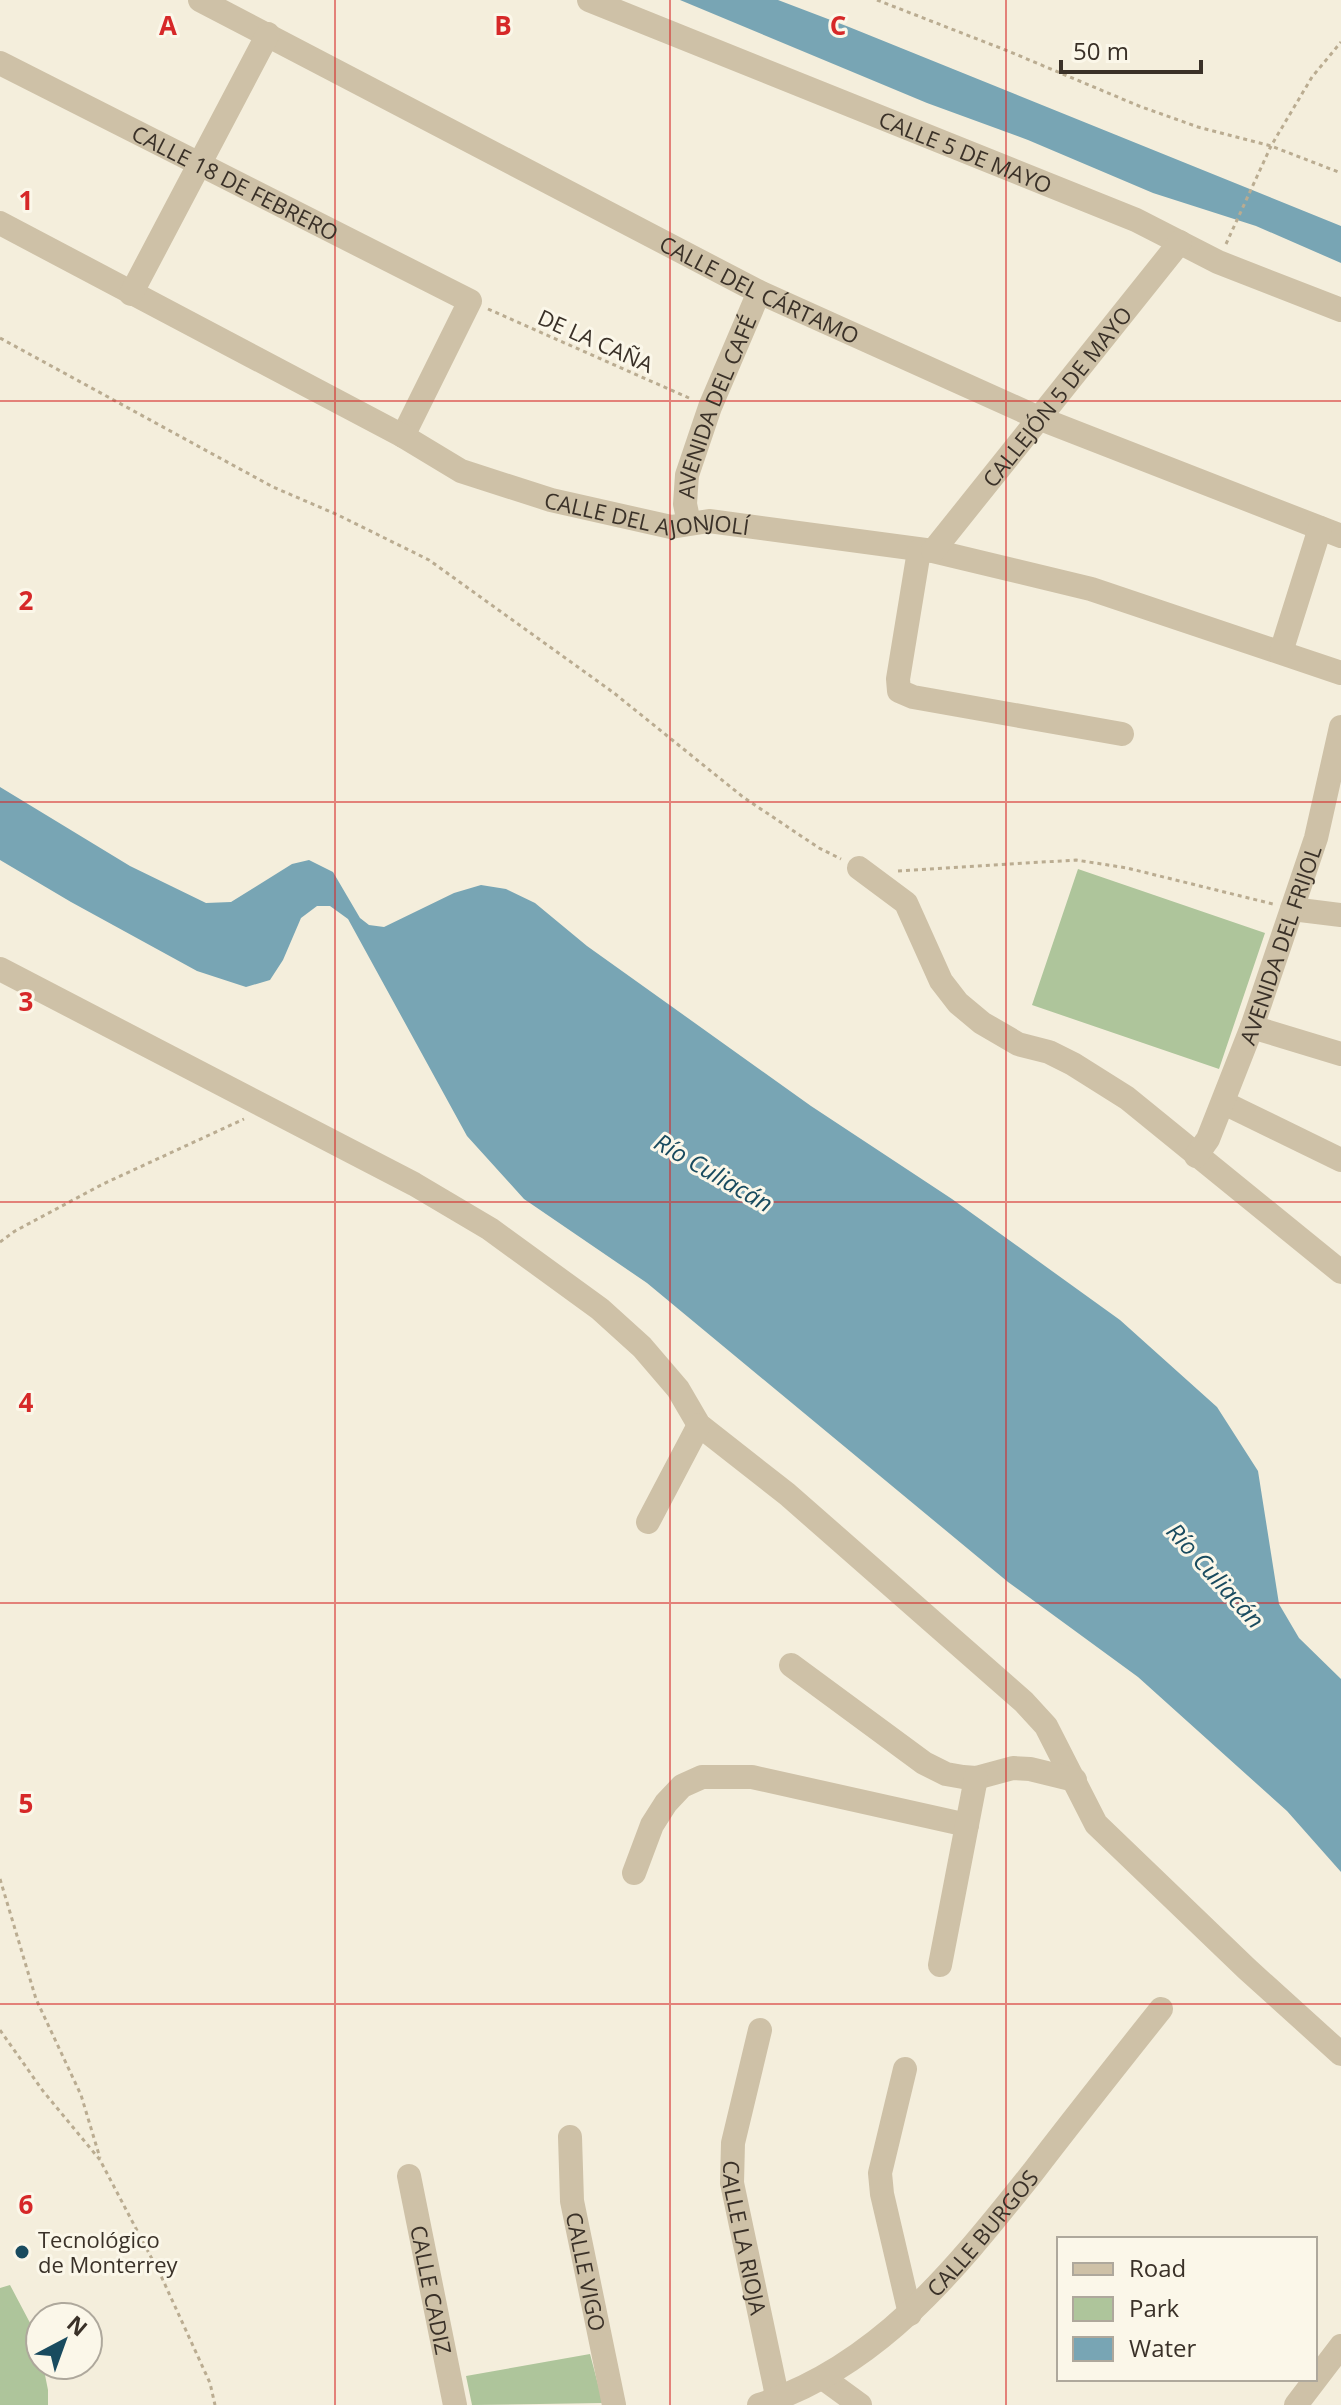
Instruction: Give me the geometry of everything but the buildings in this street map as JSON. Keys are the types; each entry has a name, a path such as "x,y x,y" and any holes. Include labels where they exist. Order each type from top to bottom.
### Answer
{"street":[{"name":"CALLE DEL CÁRTAMO","path":"200,0 759,292 1041,419 1331,532"},
{"name":"CALLE 5 DE MAYO","path":"589,0 1121,214 1218,262 1341,310"},
{"path":"131,294 268,34"},
{"name":"CALLE 18 DE FEBRERO","path":"0,63 470,301"},
{"name":"CALLE DEL AJONJOLÍ","path":"0,223 403,436 461,471 551,500 671,527 709,521 926,551 1091,589 1341,673"},
{"name":"CALLEJÓN 5 DE MAYO","path":"926,551 1041,419 1180,242"},
{"name":"AVENIDA DEL CAFÉ","path":"689,523 685,504 687,475 710,407 759,292"},
{"path":"403,436 470,301"},
{"path":"1281,652 1331,532"},
{"path":"926,551 898,679 899,691 913,697 1122,734"},
{"name":"AVENIDA DEL FRIJOL","path":"1196,1156 1208,1139 1224,1103 1316,838 1341,727"},
{"path":"859,868 906,903 917,923 928,957 958,1003 982,1023 1018,1044 1049,1052 1127,1098 1341,1272"},
{"path":"1292,909 1341,915"},
{"path":"0,969 414,1184 490,1229 600,1309 642,1347 678,1389 699,1425 787,1494 1024,1702 1046,1726 1096,1824 1341,2054"},
{"path":"1252,1027 1341,1054"},
{"path":"1224,1103 1341,1160"},
{"path":"648,1522 699,1425"},
{"path":"791,1665 924,1763 946,1774 976,1778 1013,1768 1075,1780"},
{"path":"634,1873 652,1825 666,1803 682,1786 702,1777 752,1777 967,1825"},
{"path":"940,1965 976,1778"},
{"name":"CALLE BURGOS","path":"772,2403 852,2360 910,2314 976,2244 1161,2009"},
{"name":"CALLE LA RIOJA","path":"760,2030 733,2143 732,2183 772,2403"},
{"path":"905,2069 880,2173 882,2194 910,2314"},
{"name":"CALLE VIGO","path":"570,2137 572,2201 614,2405"},
{"name":"CALLE CADIZ","path":"409,2176 455,2405"},
{"path":"1317,2377 1341,2346"},
{"path":"823,2378 860,2405"},
{"path":"1296,2405 1314,2381"}],"path":[{"path":"877,0 1139,106 1198,127 1271,146 1341,173"},
{"path":"1223,250 1268,151 1312,77 1341,42"},
{"name":"DE LA CAÑA","path":"470,301 710,407"},
{"path":"0,338 273,487 429,560 580,668 743,797 819,848 859,868 904,871 1076,860 1127,868 1292,909"},
{"path":"0,1242 103,1184 266,1109"},
{"path":"0,1879 36,1999 81,2095 100,2160 162,2278 210,2383 215,2405"},
{"path":"0,2030 43,2091 100,2160"}],"green space":[{"path":"1078,869 1265,933 1219,1069 1032,1005"},
{"path":"10,2285 24,2312 24,2381 46,2381 48,2405 0,2405 0,2288"},
{"path":"590,2354 603,2403 472,2405 466,2376"}],"water":[{"path":"680,0 778,0 849,27 1341,226 1341,263 1256,226 1153,193"},
{"name":"Río Culiacán","path":"0,787 130,866 206,903 231,902 292,864 309,860 333,872 360,918 369,925 384,927 454,893 481,885 506,889 535,903 587,946 811,1106 952,1199 1120,1320 1217,1407 1258,1471 1279,1604 1299,1638 1341,1679 1341,1872 1287,1811 1138,1677 1008,1582 647,1283 524,1199 467,1136 348,919 330,906 317,906 301,918 283,960 270,980 246,987 197,971 0,860"}],"place":[{"name":"Tecnológico de Monterrey","path":"22,2252"}]}
